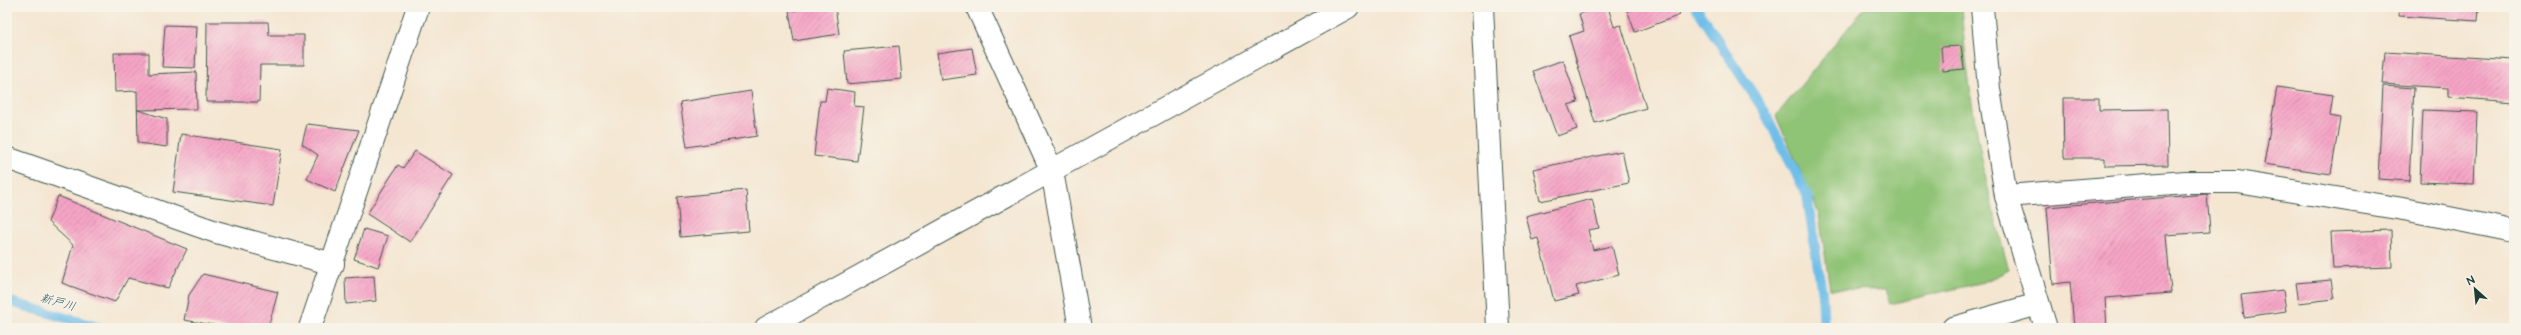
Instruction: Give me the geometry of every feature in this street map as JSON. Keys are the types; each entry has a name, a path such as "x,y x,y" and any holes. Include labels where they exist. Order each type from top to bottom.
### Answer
{"street":[{"path":"310,328 333,264 418,7"},
{"path":"978,7 1052,171 1080,328"},
{"path":"766,328 1348,7"},
{"path":"1482,7 1498,328"},
{"path":"1982,7 1989,89 2006,196 2046,328"},
{"path":"7,158 216,232 333,264"},
{"path":"2006,196 2186,182 2238,182 2409,210 2514,231"},
{"path":"1953,328 2038,304"}],"green space":[{"path":"1865,7 1961,7 1968,74 1978,140 1992,205 2009,270 1984,282 1890,304 1885,290 1830,289 1819,214 1776,116"}],"building":[{"path":"815,7 835,7 839,34 794,41 789,11"},
{"path":"1602,7 1608,7 1614,27 1621,25 1646,108 1595,123 1569,36 1584,31 1579,14"},
{"path":"1626,7 1678,7 1680,15 1635,32"},
{"path":"2400,7 2479,7 2478,21 2399,16"},
{"path":"207,22 268,22 269,35 304,35 304,65 260,65 259,102 206,102"},
{"path":"165,25 197,26 195,68 162,67"},
{"path":"7,45 11,52 7,55"},
{"path":"899,46 902,79 847,84 844,51"},
{"path":"1961,46 1964,69 1943,71 1941,47"},
{"path":"972,48 977,75 941,80 937,53"},
{"path":"2385,52 2514,60 2514,102 2448,97 2448,88 2382,84"},
{"path":"114,53 149,53 149,74 196,72 197,109 138,110 167,119 167,147 138,143 137,91 115,92"},
{"path":"1563,60 1578,102 1568,105 1577,129 1557,136 1533,71"},
{"path":"2383,86 2414,88 2409,181 2378,179"},
{"path":"2277,87 2333,95 2330,116 2340,118 2331,174 2264,164"},
{"path":"827,88 855,92 854,106 864,107 857,161 814,156 820,101 825,101"},
{"path":"751,91 757,136 687,147 680,102"},
{"path":"2063,98 2099,98 2099,110 2167,109 2168,165 2105,166 2105,158 2064,158"},
{"path":"2423,110 2477,112 2474,184 2420,182"},
{"path":"307,124 359,130 335,192 307,179 318,155 302,144"},
{"path":"181,134 282,149 273,206 173,192"},
{"path":"415,151 453,175 410,242 367,214 398,165 403,168"},
{"path":"1622,151 1629,183 1540,201 1533,169"},
{"path":"7,186 12,187 7,199"},
{"path":"746,190 749,231 680,237 677,197"},
{"path":"2207,194 2210,232 2166,235 2171,293 2105,298 2107,328 2074,328 2070,282 2053,284 2047,207"},
{"path":"58,196 187,249 168,288 128,278 115,302 62,283 73,245 48,222"},
{"path":"1592,199 1599,228 1588,230 1593,250 1612,246 1619,275 1576,286 1579,295 1554,301 1538,238 1532,240 1526,216"},
{"path":"364,229 388,236 378,267 354,259"},
{"path":"2391,230 2392,267 2333,269 2331,232"},
{"path":"203,274 278,292 268,328 231,328 184,320 189,295"},
{"path":"374,276 376,301 346,304 345,278"},
{"path":"2331,280 2334,299 2299,303 2296,283"},
{"path":"2283,290 2286,311 2244,317 2241,295"}],"waterway":[{"path":"1696,7 1763,109 1807,195 1822,294 1824,328"},
{"name":"新戸川","path":"7,301 101,328"},
{"name":"新戸川","path":"698,328 712,328"}]}
